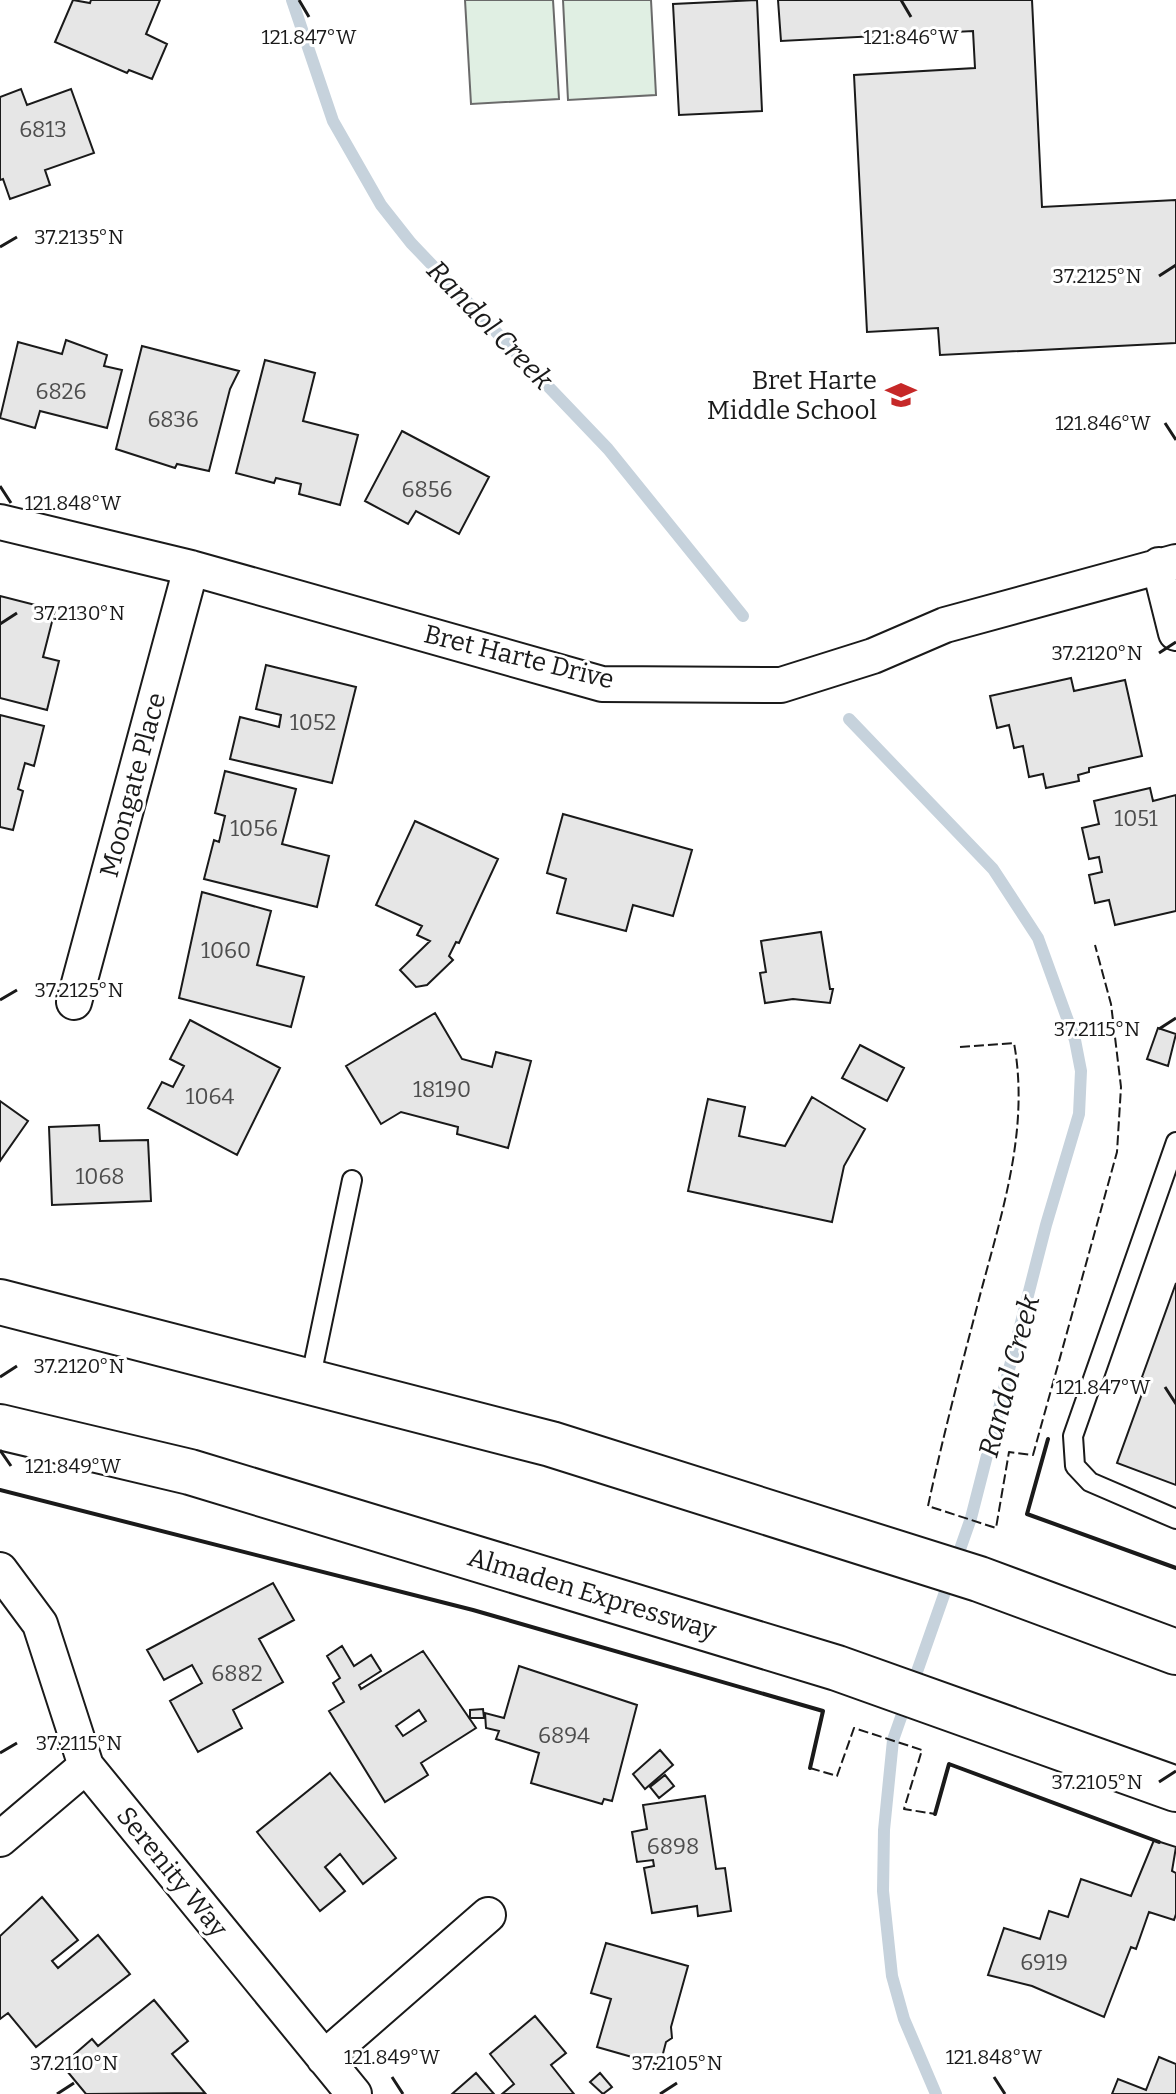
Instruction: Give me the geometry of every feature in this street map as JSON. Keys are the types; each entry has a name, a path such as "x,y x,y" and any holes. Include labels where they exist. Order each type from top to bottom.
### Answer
{"main road":[{"path":"0,1302 551,1444 979,1579 1176,1652"},
{"name":"Almaden Expressway","path":"0,1427 190,1472 870,1679 1176,1789"}],"street":[{"name":"Bret Harte Drive","path":"0,522 191,568 602,684 781,685 873,656 945,625 1168,564"},
{"path":"1168,564 1176,633"},
{"name":"Moongate Place","path":"74,1002 191,568"},
{"name":"Serenity Way","path":"0,1570 40,1624 86,1766 354,2094"},
{"path":"0,1839 86,1766"},
{"path":"324,2058 488,1915"}],"lane":[{"path":"1176,1142 1073,1436 1075,1466 1090,1482 1176,1519"},
{"path":"310,1381 352,1180"}],"green space":[{"path":"465,0 553,0 559,99 471,104"},
{"path":"563,0 651,0 656,95 568,100"}],"building":[{"path":"73,0 90,3 91,0 160,0 146,34 167,44 152,79 129,70 127,73 55,42"},
{"path":"757,0 762,111 679,115 673,4"},
{"path":"778,0 1032,0 1042,207 1176,200 1176,343 940,355 938,328 867,332 854,75 975,68 973,31 781,41"},
{"path":"21,89 27,105 71,89 94,153 45,170 50,185 10,199 3,179 0,180 0,97"},
{"path":"66,340 107,355 104,366 122,370 107,428 40,411 35,428 0,418 18,342 62,354"},
{"path":"142,346 239,371 230,389 209,471 177,464 175,468 116,449"},
{"path":"265,360 315,373 303,421 358,435 340,505 299,494 301,484 276,478 274,483 236,473"},
{"path":"402,431 489,477 459,534 416,511 408,524 365,501"},
{"path":"0,596 55,610 43,657 59,661 47,710 0,698"},
{"path":"266,665 356,687 332,783 230,759 240,717 279,727 281,715 256,709"},
{"path":"1071,678 1074,691 1125,680 1142,756 1089,768 1089,772 1078,775 1079,781 1046,788 1043,774 1029,777 1023,746 1014,748 1009,725 997,728 990,696"},
{"path":"0,715 44,726 34,766 25,763 18,789 23,791 13,830 0,827"},
{"path":"225,771 296,789 282,844 329,856 317,907 204,879 214,840 219,842 225,816 215,813"},
{"path":"1150,788 1153,801 1176,795 1176,911 1115,925 1109,900 1095,903 1089,875 1102,872 1099,857 1089,859 1082,828 1099,824 1094,801"},
{"path":"563,814 692,850 673,916 633,905 626,931 557,913 566,879 547,873"},
{"path":"415,821 498,859 459,943 456,942 449,956 453,960 427,985 416,987 400,970 430,941 417,935 422,926 376,905"},
{"path":"202,892 271,911 257,965 304,977 291,1027 179,998"},
{"path":"821,932 830,989 833,989 830,1003 793,999 765,1003 760,973 766,972 761,941"},
{"path":"435,1013 462,1059 492,1067 496,1052 531,1061 508,1148 457,1134 458,1127 401,1112 381,1124 346,1066"},
{"path":"190,1020 280,1068 237,1155 148,1108 162,1082 173,1087 184,1066 170,1059"},
{"path":"1158,1028 1176,1034 1168,1066 1147,1059"},
{"path":"860,1045 904,1068 887,1101 842,1078"},
{"path":"812,1097 865,1129 844,1166 832,1222 688,1191 708,1099 745,1107 739,1136 785,1146"},
{"path":"0,1101 28,1121 0,1161"},
{"path":"99,1125 100,1141 148,1140 151,1201 52,1205 49,1127"},
{"path":"1176,1283 1176,1485 1117,1463 1147,1380 1142,1377"},
{"path":"273,1583 294,1620 259,1639 283,1682 233,1710 242,1728 198,1752 170,1701 202,1683 192,1665 164,1680 147,1650"},
{"path":"342,1646 354,1666 371,1655 381,1671 359,1685 361,1689 423,1651 476,1728 421,1763 428,1775 385,1802 329,1711 344,1702 333,1683 340,1678 327,1656","holes":["419,1710 426,1721 403,1736 396,1726"]},
{"path":"519,1666 637,1705 612,1801 604,1799 602,1804 531,1783 539,1753 496,1739 499,1731 486,1728 485,1713 504,1718"},
{"path":"483,1709 484,1718 470,1718 470,1710"},
{"path":"660,1750 673,1765 645,1789 633,1774"},
{"path":"330,1773 396,1858 363,1884 340,1854 325,1867 345,1891 320,1911 257,1832"},
{"path":"665,1775 674,1786 659,1798 650,1787"},
{"path":"705,1796 716,1869 725,1868 731,1911 698,1916 697,1906 652,1913 644,1868 654,1866 653,1860 637,1862 632,1832 647,1829 643,1805"},
{"path":"1154,1840 1176,1847 1172,1871 1176,1873 1176,1914 1174,1920 1149,1912 1136,1949 1131,1947 1104,2017 1032,1986 988,1975 1004,1928 1040,1939 1049,1911 1068,1917 1081,1879 1131,1896"},
{"path":"42,1897 78,1940 52,1961 58,1968 98,1935 130,1974 36,2047 8,2013 0,2019 0,1936"},
{"path":"606,1943 688,1966 671,2027 672,2038 666,2042 660,2065 597,2047 611,1999 591,1993"},
{"path":"154,2000 188,2041 172,2054 205,2093 86,2094 62,2065 92,2039 98,2046"},
{"path":"535,2016 566,2053 551,2065 574,2094 502,2094 514,2084 490,2054"},
{"path":"1159,2057 1176,2064 1176,2094 1112,2094 1118,2079 1146,2090"},
{"path":"476,2073 494,2094 452,2094"},
{"path":"600,2073 612,2087 603,2094 590,2082"}],"waterway":[{"name":"Randol Creek","path":"292,0 333,121 381,205 411,243 608,449 743,616"},
{"name":"Randol Creek","path":"849,719 993,869 1038,938 1075,1040 1081,1071 1079,1114 1046,1225 971,1518 893,1740 884,1830 883,1891 892,1976 904,2019 936,2094"}],"fence":[{"path":"960,1047 1014,1043 1018,1076 1016,1141 1004,1204 928,1506 996,1528 1009,1452 1033,1455 1117,1152 1121,1087 1111,1004 1095,945"},
{"path":"810,1768 837,1776 854,1728 922,1750 904,1809 935,1814"}],"wall":[{"path":"1048,1439 1027,1514 1176,1568"},
{"path":"0,1490 473,1610 823,1711 810,1768"},
{"path":"935,1814 949,1764 1159,1842"}],"place":[{"name":"Bret Harte Middle School","path":"901,395"}]}
